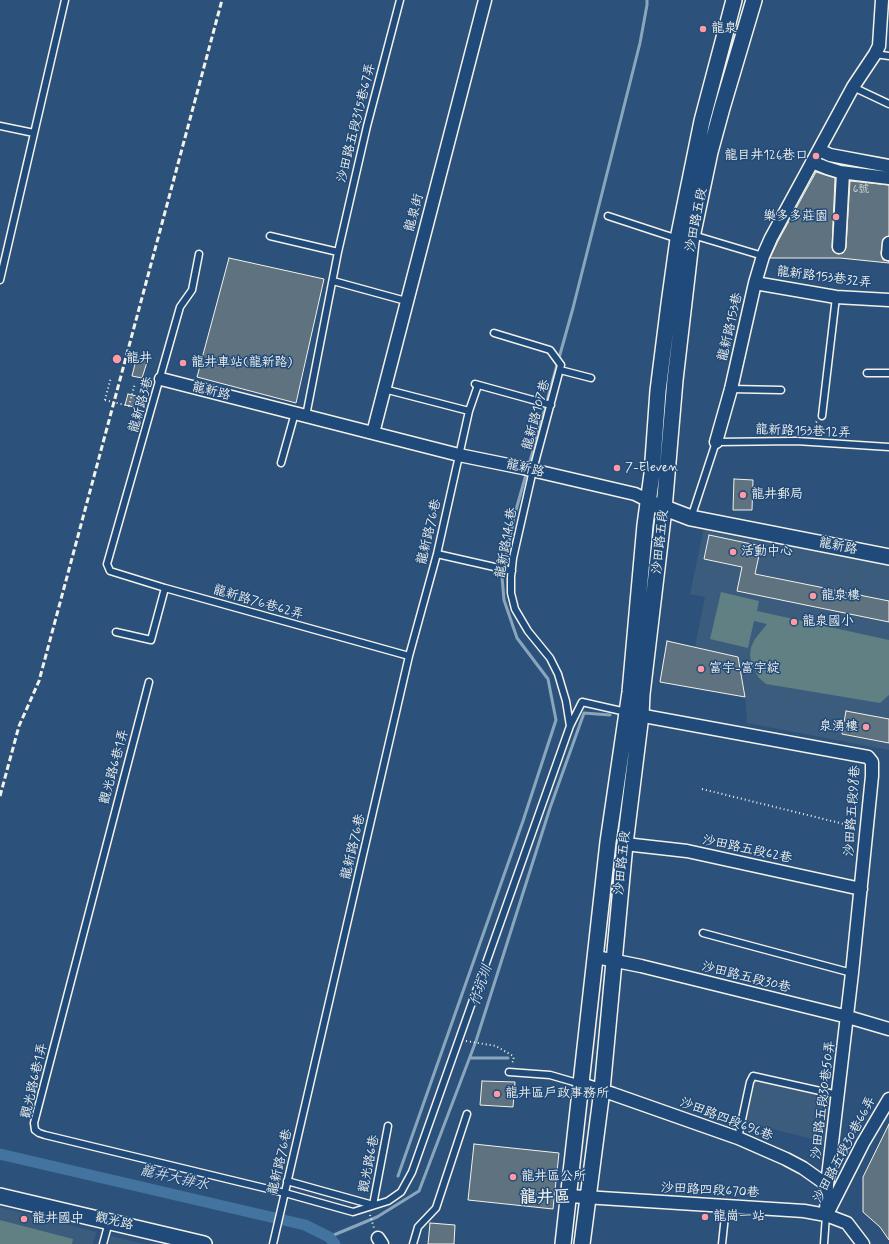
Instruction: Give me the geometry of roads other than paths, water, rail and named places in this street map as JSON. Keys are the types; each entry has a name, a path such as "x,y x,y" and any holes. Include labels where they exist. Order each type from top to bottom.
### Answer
{"street":[{"name":"龍泉街","path":"373,433 485,0"},
{"name":"沙田路五段","path":"564,1244 608,842 630,692 645,526 649,501 658,391 702,121 734,0"},
{"name":"沙田路五段","path":"582,1244 602,1090 625,844 642,715 642,694 664,509 675,380 683,235 754,0"},
{"path":"876,54 879,46 882,0"},
{"name":"龍新路153巷","path":"716,442 731,389 755,283 763,256 771,238 853,87 876,54"},
{"path":"819,150 830,155 889,166"},
{"path":"812,162 843,173 889,178"},
{"path":"839,247 843,173"},
{"name":"龍新路153巷32弄","path":"755,283 836,297 889,300"},
{"name":"龍新路","path":"161,380 459,455 530,469 635,494 664,509 691,518 889,557"},
{"name":"沙田路五段98巷","path":"626,712 868,757 872,762 867,830 848,1018"},
{"name":"沙田路五段62巷","path":"625,844 687,851 861,889"},
{"name":"沙田路五段30巷","path":"596,957 889,1029"},
{"name":"沙田路五段30巷50弄","path":"827,1185 848,1018"},
{"name":"沙田路四段696巷","path":"581,1084 738,1138 786,1159 803,1168 827,1185"},
{"name":"沙田路五段30巷66弄","path":"826,1215 863,1144 889,1099"},
{"path":"574,1150 594,1151"},
{"path":"826,1215 827,1185"},
{"name":"觀光路","path":"0,1196 204,1244"},
{"name":"沙田路四段670巷","path":"569,1196 804,1210 826,1215 847,1223 864,1244"}],"lane":[{"path":"0,280 65,0"},
{"name":"沙田路五段315巷67弄","path":"281,463 300,415 333,281 338,252 367,126 400,0"},
{"path":"876,54 889,56"},
{"path":"853,87 889,104"},
{"path":"0,126 34,133"},
{"path":"608,216 763,256"},
{"path":"270,236 338,252"},
{"name":"龍新路3巷","path":"107,564 161,380 180,306 192,290 199,254"},
{"path":"333,281 406,301"},
{"path":"822,416 836,297"},
{"path":"494,333 550,350 561,368 591,378"},
{"name":"龍新路107巷","path":"530,469 561,368"},
{"path":"867,373 889,373"},
{"name":"龍新路76巷","path":"273,1244 409,656 437,554 469,411 477,384 550,404"},
{"path":"384,389 469,411"},
{"path":"731,389 781,390"},
{"name":"龍新路153巷12弄","path":"716,442 815,442 889,447"},
{"name":"龍新路153巷","path":"691,518 716,442"},
{"name":"龍新路146巷","path":"530,469 510,570 511,593 515,609 528,631 550,658 558,674 566,700 570,726"},
{"path":"437,554 510,570"},
{"name":"龍新路76巷62弄","path":"107,564 110,572 409,656"},
{"path":"116,632 151,640 165,588"},
{"name":"觀光路6巷1弄","path":"149,682 34,1123 36,1130 38,1133 45,1135 285,1192 353,1212 388,1201 401,1192 412,1172 570,726 582,702 626,712"},
{"path":"703,933 852,973"},
{"path":"509,1072 550,1075 581,1084"},
{"path":"738,1138 750,1082 753,1076 838,1095"},
{"path":"413,1244 418,1227 436,1208 467,1114"},
{"name":"觀光路6巷","path":"373,1205 388,1126"},
{"path":"287,1182 373,1205"},
{"path":"722,1244 726,1206"},
{"path":"824,1244 826,1215"},
{"path":"104,1244 109,1221"}],"waterway":[{"path":"529,465 573,308 640,43 647,0"},
{"path":"398,1176 523,821 556,720 548,679 517,638 504,600 502,577 514,517 527,471"},
{"name":"竹坑圳","path":"329,1237 377,1217 419,1191 476,1041 550,808 584,713 610,715"},
{"path":"470,1058 508,1058"},
{"name":"龍井大排水","path":"0,1154 305,1225 329,1237 335,1244"}],"railway":[{"path":"0,796 19,726 39,681 222,0"}],"place":[{"name":"龍泉","path":"703,29"},
{"name":"龍目井126巷口","path":"816,156"},
{"name":"樂多多莊園","path":"836,217"},
{"name":"龍井","path":"117,359"},
{"name":"龍井車站(龍新路)","path":"183,363"},
{"name":"7-Eleven","path":"617,468"},
{"name":"龍井郵局","path":"743,495"},
{"name":"活動中心","path":"733,552"},
{"name":"龍泉樓","path":"813,596"},
{"name":"龍泉國小","path":"794,622"},
{"name":"富宇-富宇綻","path":"701,669"},
{"name":"泉湧樓","path":"866,727"},
{"name":"龍井區戶政事務所","path":"497,1094"},
{"name":"龍井區公所","path":"513,1177"},
{"name":"龍崗一站","path":"705,1217"},
{"name":"龍井國中","path":"24,1219"}],"district":[{"name":"龍井區","path":"545,1198"}]}
